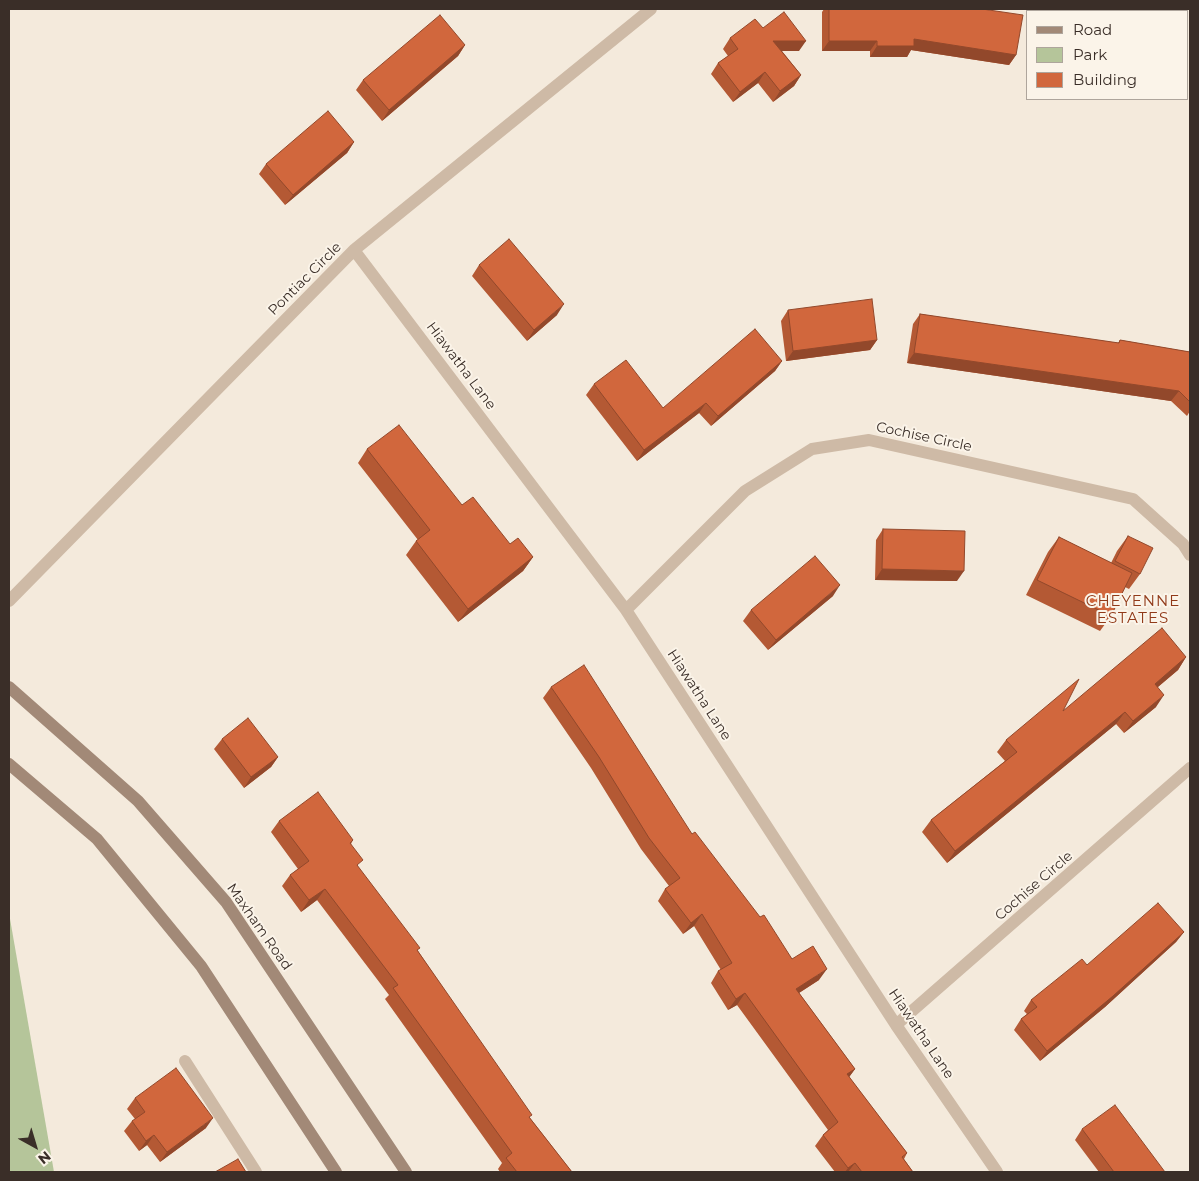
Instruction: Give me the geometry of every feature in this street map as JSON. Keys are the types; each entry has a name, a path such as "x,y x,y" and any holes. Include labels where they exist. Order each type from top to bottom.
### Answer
{"main road":[{"name":"Maxham Road","path":"9,687 138,801 226,902 406,1172"},
{"path":"9,764 97,839 201,966 336,1172"}],"street":[{"name":"Pontiac Circle","path":"9,601 354,250 651,9"},
{"name":"Hiawatha Lane","path":"354,250 626,610 896,1025 997,1172"},
{"name":"Cochise Circle","path":"626,610 745,491 812,450 869,440 1133,499 1183,544 1190,555"},
{"name":"Cochise Circle","path":"896,1025 1190,768"},
{"path":"184,1061 256,1172"}],"green space":[{"path":"9,913 54,1172 9,1172"}],"building":[{"path":"829,9 982,9 1023,15 1016,55 914,39 914,46 877,46 877,41 829,41"},
{"path":"784,12 806,41 773,41 801,75 780,91 765,72 740,92 718,63 738,49 730,38 755,19 763,28"},
{"path":"440,15 465,45 389,110 363,80"},
{"path":"328,111 354,142 293,195 266,164"},
{"path":"509,239 564,304 534,330 479,265"},
{"path":"872,299 877,340 793,351 788,310"},
{"path":"920,314 1119,343 1120,340 1190,352 1190,402 1179,391 914,353"},
{"path":"755,329 782,361 718,416 706,403 644,450 594,384 626,360 663,408"},
{"path":"399,425 462,505 473,497 510,544 518,538 533,557 468,609 416,541 430,530 367,449"},
{"path":"883,529 965,531 964,571 882,569"},
{"path":"1128,536 1153,548 1140,574 1115,561"},
{"path":"1059,537 1132,573 1111,616 1037,580"},
{"path":"815,556 840,585 776,640 751,610"},
{"path":"1162,628 1186,657 1155,684 1164,695 1133,721 1125,712 955,851 931,820 1017,752 1006,740 1079,679 1063,711"},
{"path":"584,665 692,834 695,832 760,917 764,915 792,959 813,946 827,969 796,989 855,1069 847,1074 907,1153 902,1157 913,1172 862,1172 855,1163 848,1168 823,1135 838,1122 745,993 736,999 718,971 732,963 702,914 691,923 665,889 680,878 649,838 599,757 551,687"},
{"path":"248,718 278,757 251,777 222,739"},
{"path":"318,792 353,840 350,843 363,860 357,865 420,948 417,950 532,1115 529,1117 572,1172 517,1172 506,1158 512,1153 393,988 398,985 325,889 309,900 290,875 309,861 279,821"},
{"path":"1158,903 1184,932 1113,996 1047,1051 1021,1019 1037,1007 1031,1000 1082,959 1087,965"},
{"path":"176,1068 213,1118 167,1152 154,1135 146,1141 132,1121 145,1112 135,1098"},
{"path":"1115,1105 1165,1172 1114,1172 1082,1129"},
{"path":"238,1159 246,1172 215,1172"}],"district":[{"name":"CHEYENNE ESTATES","path":"1133,610"}]}
